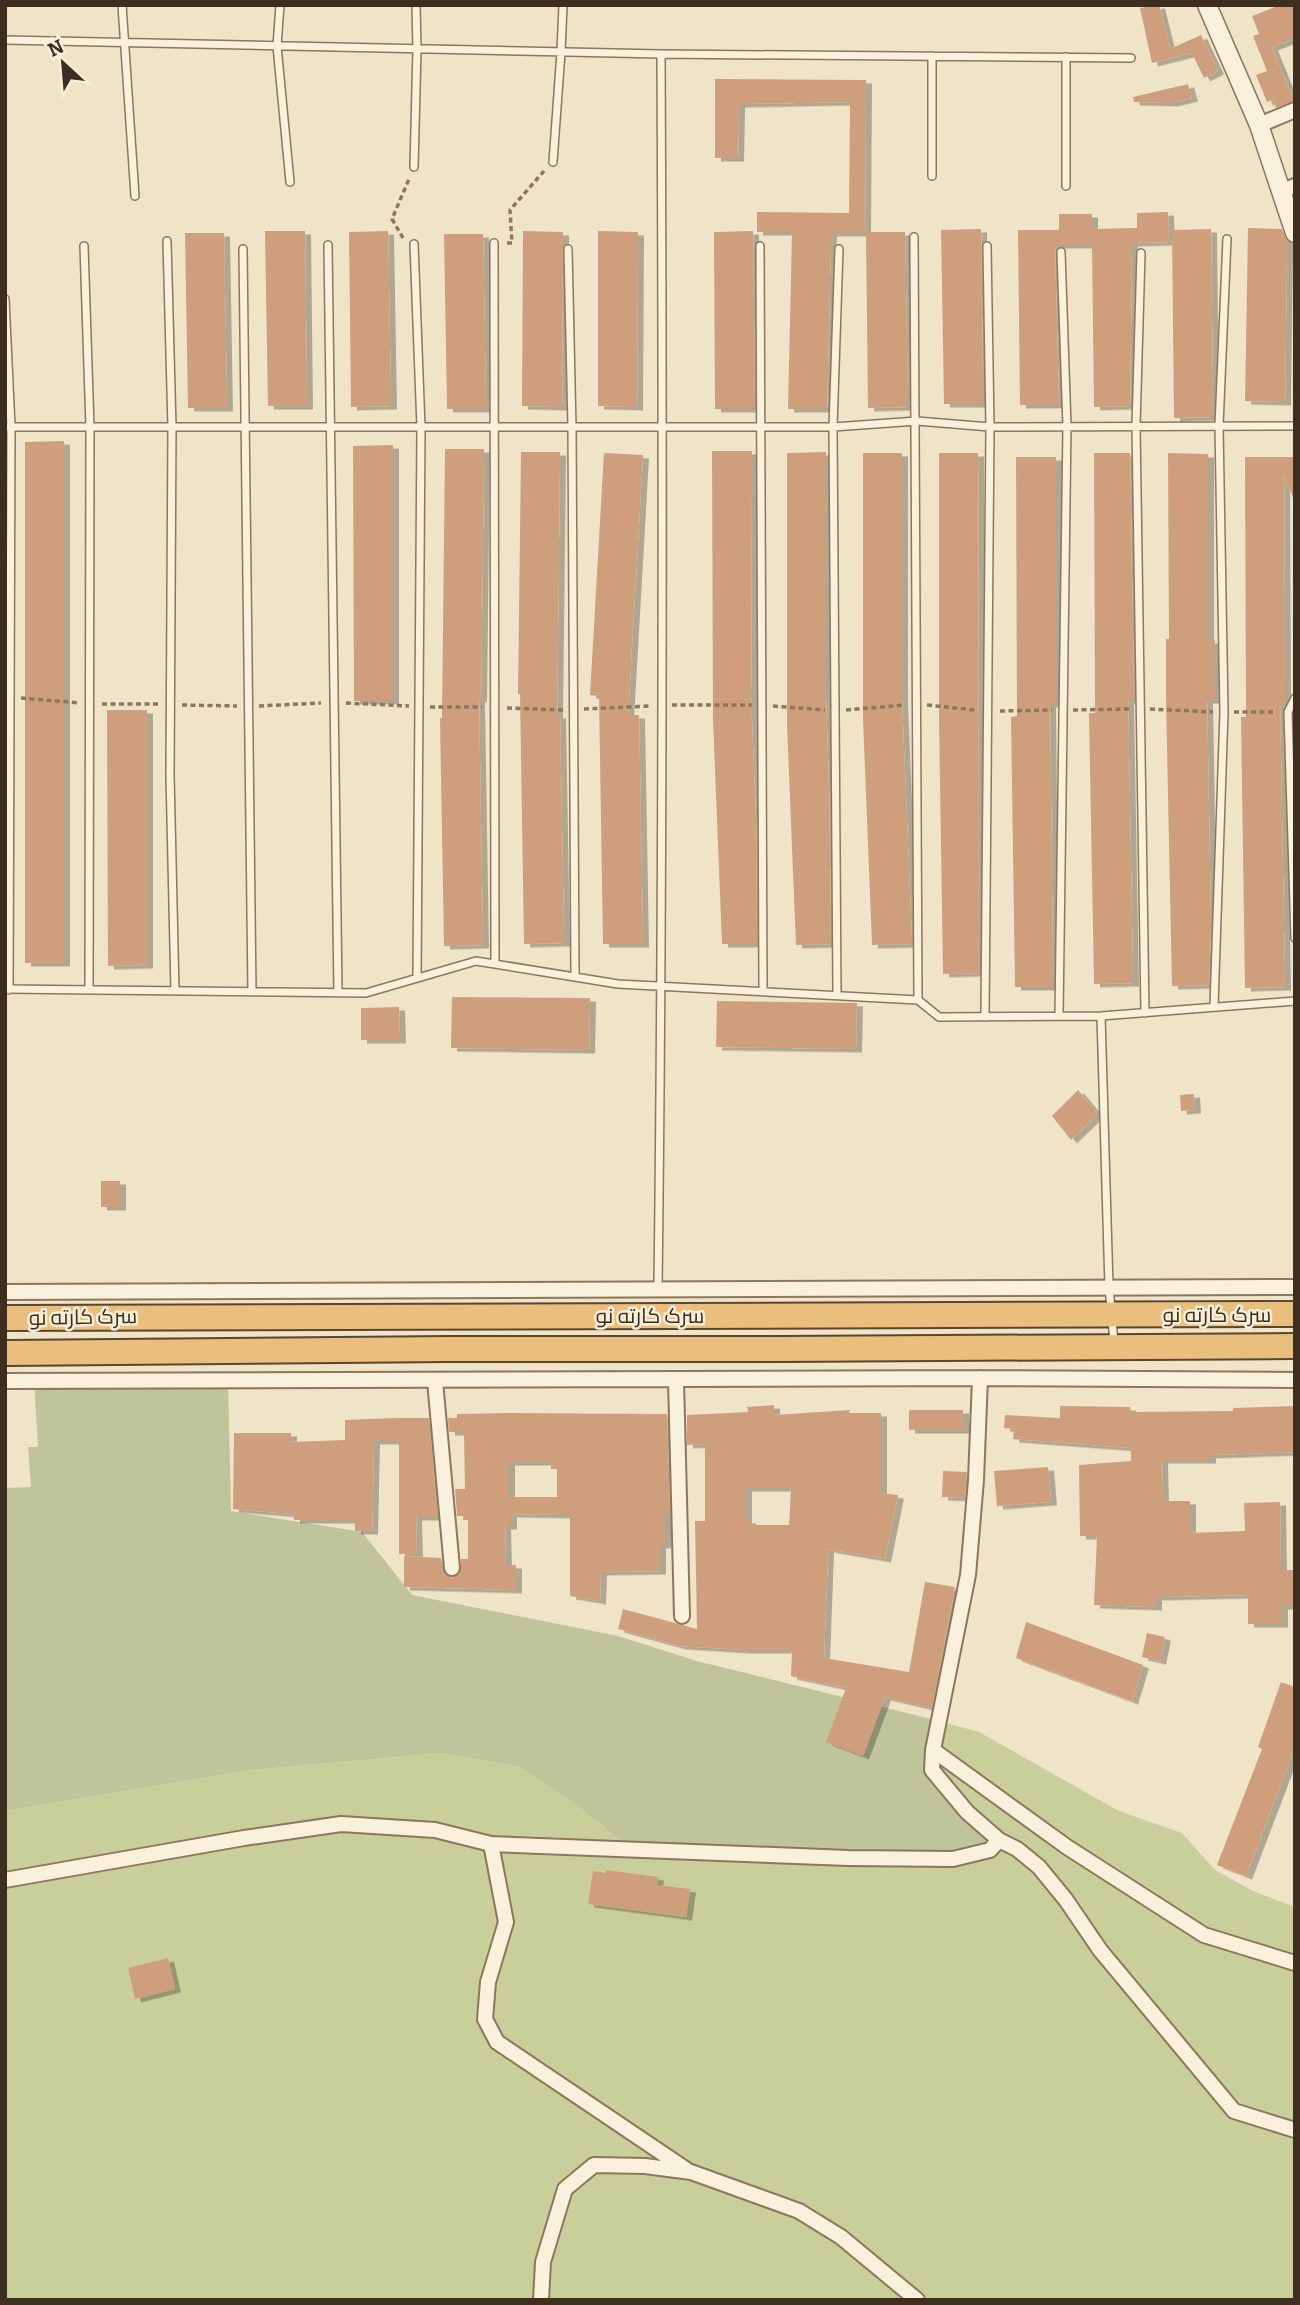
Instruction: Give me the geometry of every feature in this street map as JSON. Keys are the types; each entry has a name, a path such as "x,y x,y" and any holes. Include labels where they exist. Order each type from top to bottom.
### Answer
{"highway":[{"name":"سرک کارته نو","path":"5,1318 1295,1314"},
{"path":"1195,1315 1197,1346"},
{"path":"5,1353 1295,1346"}],"street":[{"path":"1207,5 1288,188 1295,233"},
{"path":"1259,125 1295,110"},
{"path":"5,1292 1295,1287"},
{"path":"980,1378 976,1480 968,1575 933,1750 932,1770 967,1812 999,1840 1017,1849 1039,1867 1066,1900 1100,1950 1234,2111 1295,2130"},
{"path":"5,1381 980,1378 1295,1380"},
{"path":"435,1381 452,1568"},
{"path":"676,1381 682,1616"},
{"path":"933,1750 1066,1847 1204,1935 1295,1962"},
{"path":"5,1880 244,1838 341,1824 435,1830 491,1844 848,1858 953,1859 990,1850 999,1840"},
{"path":"491,1844 506,1922 488,1982 485,2020 497,2042 691,2172"},
{"path":"541,2300 544,2262 565,2189 594,2165 645,2166 691,2172 799,2211 841,2237 917,2300"}],"lane":[{"path":"122,5 135,196"},
{"path":"280,5 277,46 290,182"},
{"path":"414,167 416,5"},
{"path":"552,162 563,5"},
{"path":"5,40 661,54 1130,58"},
{"path":"658,1290 662,985 661,54"},
{"path":"932,56 932,176"},
{"path":"1066,57 1066,186"},
{"path":"914,237 918,1000"},
{"path":"1213,1006 1224,712 1219,426 1227,240"},
{"path":"167,241 172,427 170,705 175,991"},
{"path":"494,243 495,964"},
{"path":"414,244 421,427 417,978"},
{"path":"84,246 90,427 89,990"},
{"path":"328,246 338,993"},
{"path":"760,246 763,990"},
{"path":"985,1017 990,426 987,246"},
{"path":"243,249 252,992"},
{"path":"568,249 572,427 575,977"},
{"path":"838,994 833,427 839,250"},
{"path":"1059,1017 1067,426 1061,252"},
{"path":"1141,253 1136,426 1145,1013"},
{"path":"5,299 10,697 7,989 366,993 477,961 618,985 763,990 918,1000 939,1017 1101,1016 1295,1001"},
{"path":"8,427 833,427 917,421 990,426 1295,426"},
{"path":"1295,698 1288,712 1295,938"},
{"path":"1101,1016 1109,1287 1114,1346"}],"path":[{"path":"494,243 512,243 510,210 552,162"},
{"path":"404,239 392,219 414,167"},
{"path":"10,697 90,704 248,706 334,703 573,710 662,705 762,705 835,710 917,705 987,712 1140,708 1288,712"}],"green space":[{"path":"228,1379 231,1511 362,1532 412,1595 618,1636 697,1661 939,1721 932,1770 999,1840 953,1859 623,1843 583,1810 519,1767 442,1753 251,1770 5,1811 5,1488 31,1487 28,1447 38,1447 34,1381"},
{"path":"939,1721 979,1732 1119,1811 1182,1833 1215,1870 1253,1891 1295,1907 1295,2300 5,2300 5,1811 251,1770 442,1753 519,1767 583,1810 623,1843 932,1770"}],"building":[{"path":"1159,5 1170,49 1201,35 1218,71 1204,78 1192,53 1152,63 1140,8"},
{"path":"1280,5 1295,5 1295,38 1272,47 1291,94 1295,92 1295,101 1276,108 1273,99 1267,102 1256,75 1267,71 1253,36 1259,34 1252,16"},
{"path":"715,79 866,80 865,233 831,233 827,409 788,409 792,232 757,232 757,212 849,213 850,102 739,104 738,158 715,158"},
{"path":"1188,84 1192,98 1172,103 1134,102 1133,97"},
{"path":"1168,212 1169,242 1132,243 1130,406 1094,407 1092,245 1057,245 1055,252 1059,405 1020,405 1018,230 1059,230 1059,214 1092,214 1092,229 1137,228 1137,213"},
{"path":"1248,228 1282,229 1287,241 1285,402 1245,401"},
{"path":"981,229 983,404 944,404 941,230"},
{"path":"1211,229 1213,417 1174,418 1172,230"},
{"path":"265,231 305,231 307,406 268,406"},
{"path":"388,231 391,406 351,407 349,232"},
{"path":"523,231 563,232 562,407 522,406"},
{"path":"598,231 638,232 637,407 598,406"},
{"path":"753,231 755,409 715,409 714,232"},
{"path":"866,232 905,232 908,407 868,408"},
{"path":"185,233 224,233 227,408 188,408"},
{"path":"444,234 483,234 486,409 447,409"},
{"path":"64,441 64,963 25,963 25,442"},
{"path":"393,445 393,701 354,701 353,446"},
{"path":"445,449 484,449 479,699 483,945 444,946 440,718"},
{"path":"712,451 752,451 751,697 757,944 722,944 713,719"},
{"path":"521,452 560,452 557,715 560,715 564,943 524,944 518,694"},
{"path":"826,452 826,699 831,944 796,945 787,725 787,453"},
{"path":"604,453 643,455 628,715 639,715 643,944 603,944 599,696 590,695"},
{"path":"863,453 902,453 902,700 912,944 872,945 863,719"},
{"path":"939,453 978,453 979,973 943,974"},
{"path":"1094,453 1130,453 1134,700 1128,700 1133,983 1094,984 1089,713 1095,713"},
{"path":"1168,453 1208,454 1208,640 1215,640 1215,700 1207,700 1211,924 1209,985 1172,986 1166,700 1166,639 1169,639"},
{"path":"1016,457 1056,457 1056,704 1050,704 1053,987 1015,987 1011,717 1017,716"},
{"path":"1245,457 1295,457 1295,498 1284,475 1285,704 1280,704 1285,987 1245,988 1241,717 1246,717"},
{"path":"107,710 147,710 147,965 108,966"},
{"path":"452,997 590,998 589,1050 451,1048"},
{"path":"717,1001 857,1003 856,1049 716,1047"},
{"path":"399,1007 400,1040 361,1040 361,1008"},
{"path":"1078,1090 1098,1114 1071,1140 1052,1116"},
{"path":"1194,1094 1195,1110 1181,1111 1180,1095"},
{"path":"101,1181 120,1181 120,1207 101,1207"},
{"path":"774,1405 774,1415 850,1410 849,1413 881,1413 881,1493 898,1495 885,1559 828,1549 824,1658 909,1672 925,1582 955,1587 932,1708 885,1697 863,1756 826,1742 846,1688 791,1676 792,1650 680,1646 618,1629 623,1609 697,1629 695,1521 705,1521 705,1444 687,1445 687,1415 748,1412 747,1407","holes":["746,1488 791,1488 789,1525 750,1525 750,1520 746,1520"]},
{"path":"1060,1406 1130,1407 1131,1412 1233,1411 1233,1408 1295,1406 1295,1452 1210,1455 1210,1460 1162,1460 1163,1501 1190,1501 1190,1533 1245,1531 1244,1503 1280,1502 1281,1570 1295,1570 1295,1606 1282,1606 1282,1624 1248,1624 1248,1595 1156,1597 1156,1607 1094,1605 1097,1536 1080,1536 1079,1465 1131,1461 1131,1448 1013,1439 1014,1429 1004,1428 1005,1415 1060,1418"},
{"path":"909,1410 963,1410 963,1430 909,1430"},
{"path":"457,1414 667,1414 670,1513 665,1513 665,1545 660,1545 660,1571 601,1572 600,1601 570,1596 570,1515 511,1514 511,1526 505,1526 506,1565 516,1565 516,1590 404,1587 404,1556 441,1558 444,1573 452,1578 460,1573 461,1559 468,1559 468,1520 463,1520 464,1516 457,1516 455,1489 465,1489 464,1432 449,1432 448,1418 457,1418","holes":["509,1462 551,1462 551,1469 557,1469 557,1497 509,1497"]},
{"path":"429,1418 438,1517 416,1517 417,1554 399,1554 399,1441 374,1441 372,1531 355,1531 355,1520 294,1520 294,1514 233,1509 234,1433 291,1433 291,1442 345,1440 345,1420"},
{"path":"1048,1467 1051,1502 997,1506 994,1471"},
{"path":"943,1471 967,1472 965,1498 942,1497"},
{"path":"1026,1622 1143,1665 1132,1701 1016,1658"},
{"path":"1147,1633 1165,1637 1160,1661 1142,1657"},
{"path":"1281,1682 1295,1687 1295,1744 1246,1876 1217,1865 1262,1749 1258,1747"},
{"path":"606,1870 658,1877 657,1885 690,1889 686,1917 588,1904 593,1871 606,1873"},
{"path":"168,1958 175,1989 135,1999 128,1968"}]}
